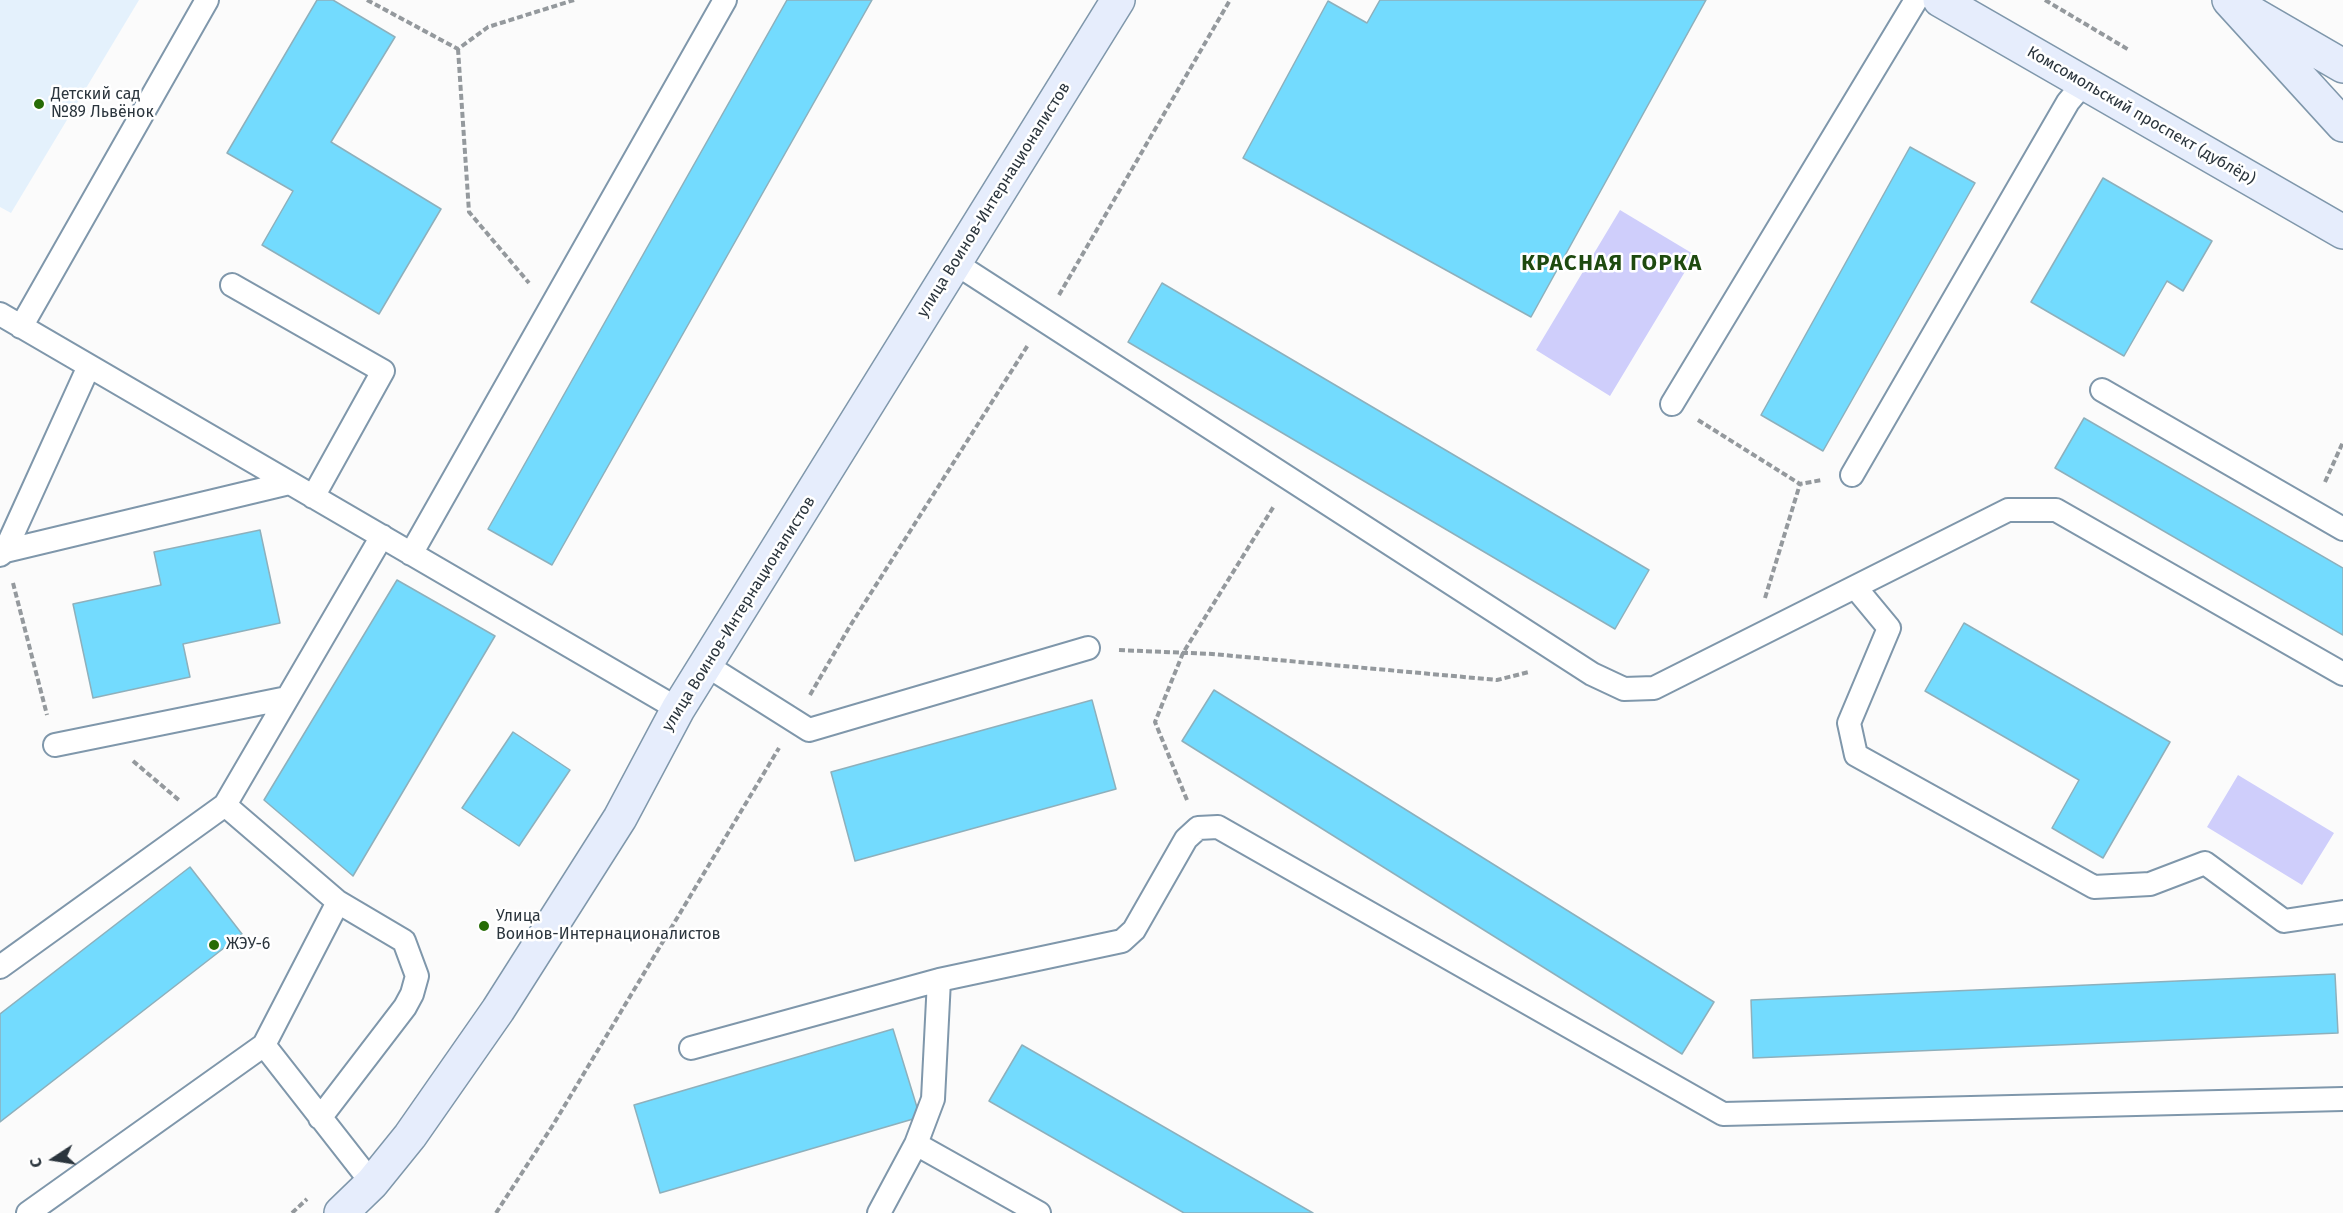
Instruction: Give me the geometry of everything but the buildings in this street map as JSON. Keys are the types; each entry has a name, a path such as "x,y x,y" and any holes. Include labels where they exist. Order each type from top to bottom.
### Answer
{"main road":[{"name":"улица Воинов-Интернационалистов","path":"341,1213 372,1183 442,1093 498,1010 620,818 678,710 1118,0"},
{"name":"Комсомольский проспект (дублёр)","path":"1940,0 2343,232"},
{"path":"2230,0 2343,66"},
{"path":"2230,0 2343,125"}],"lane":[{"path":"21,327 207,0"},
{"path":"411,554 725,0"},
{"path":"1672,404 1916,0"},
{"path":"1852,475 2068,102 2084,83"},
{"path":"955,263 1592,674 1624,689 1654,688 2008,510 2056,510 2343,674"},
{"path":"232,285 383,371 313,497"},
{"path":"0,315 678,710"},
{"path":"2,553 89,366"},
{"path":"2102,390 2343,529"},
{"path":"2,553 289,483"},
{"path":"0,966 225,805 382,537"},
{"path":"1855,587 1889,628 1849,723 1856,754 2094,887 2150,884 2205,863 2284,921 2343,912"},
{"path":"706,665 809,730 1088,648"},
{"path":"55,745 287,698"},
{"path":"225,805 338,902 404,942 417,976 412,994 405,1007 320,1118"},
{"path":"691,1048 939,980 1122,941 1134,930 1186,839 1198,828 1218,827 1723,1114 2343,1099"},
{"path":"28,1213 264,1045 338,902"},
{"path":"879,1213 916,1144 933,1099 939,980"},
{"path":"264,1045 372,1183"},
{"path":"916,1144 1039,1213"}],"path":[{"path":"367,0 458,49"},
{"path":"458,49 488,27 574,0"},
{"path":"2045,0 2128,50"},
{"path":"458,49 469,212 550,308"},
{"path":"1672,404 1800,484 1852,475"},
{"path":"2311,511 2343,442"},
{"path":"1198,828 1155,722 1183,653 1291,479"},
{"path":"1752,639 1800,484"},
{"path":"2,553 55,745"},
{"path":"496,1213 553,1125 850,626"},
{"path":"1088,648 1183,653 1497,680 1571,660"},
{"path":"103,735 203,821"}],"shaded area":[{"name":"Детский сад №89 Львёнок","path":"0,0 139,0 11,213 0,207"},
{"path":"1620,210 1695,255 1610,396 1536,350"},
{"path":"2238,775 2334,833 2302,885 2207,827"}],"place":[{"name":"Детский сад №89 Львёнок","path":"39,104"},
{"name":"Улица Воинов-Интернационалистов","path":"484,926"},
{"name":"ЖЭУ-6","path":"214,945"}],"district":[{"name":"КРАСНАЯ ГОРКА","path":"1612,264"}]}
